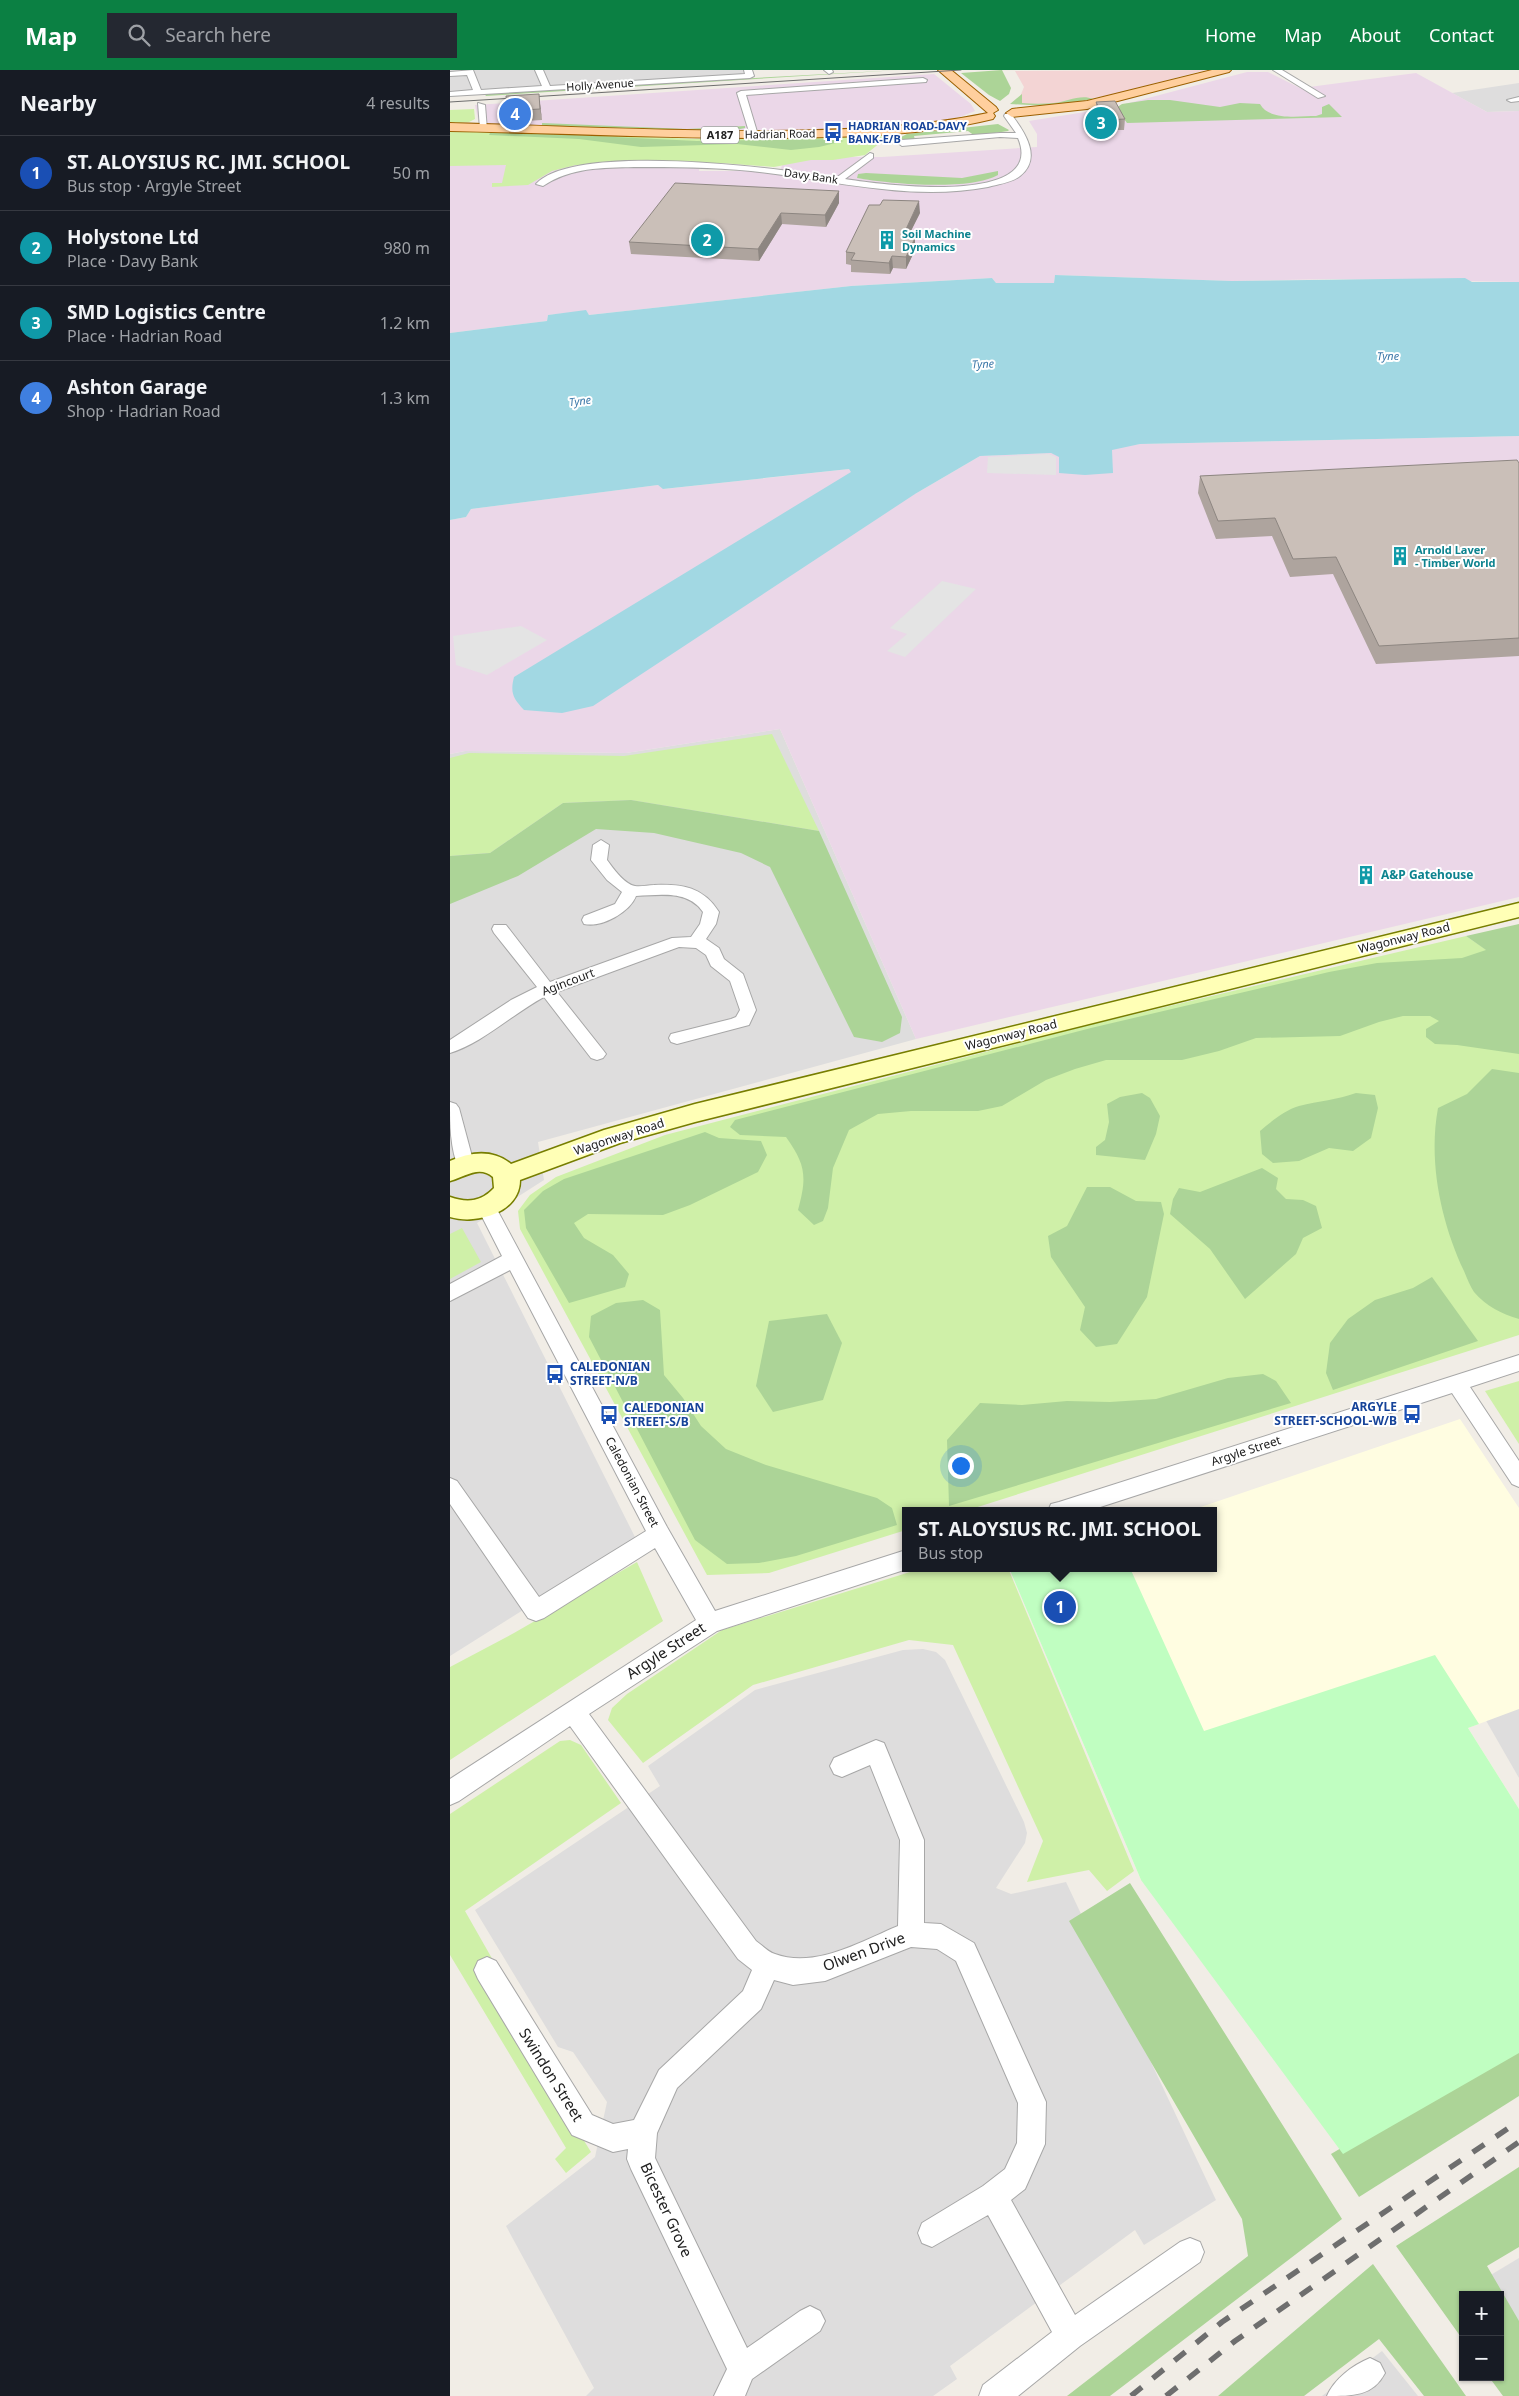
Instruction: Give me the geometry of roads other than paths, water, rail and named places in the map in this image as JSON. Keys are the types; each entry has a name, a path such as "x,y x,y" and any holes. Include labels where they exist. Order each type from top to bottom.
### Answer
{"main road":[{"path":"944,70 990,113 1003,110 1010,115 1108,100 1225,70"},
{"name":"Hadrian Road","path":"450,127 754,135 889,131 936,126 990,113"},
{"name":"Wagonway Road","path":"507,1175 613,1136 695,1113 1519,910"},
{"path":"450,1207 464,1211 486,1207 503,1195 508,1186 507,1175 500,1166 490,1162 479,1161 458,1168"}],"street":[{"path":"539,70 547,88"},
{"path":"676,70 682,80"},
{"path":"1277,70 1322,96"},
{"path":"450,74 469,72 478,92"},
{"path":"611,73 616,84"},
{"name":"Holly Avenue","path":"450,94 682,80 749,73"},
{"path":"754,135 741,93 923,80"},
{"path":"481,104 484,128"},
{"name":"Davy Bank","path":"540,184 548,177 573,168 640,165 749,168 913,188 976,187 1005,179 1017,173 1026,161 1027,151 1023,136 1010,115"},
{"path":"902,143 1000,135 1023,136"},
{"path":"838,180 870,156"},
{"path":"601,845 599,860 612,877 630,891 686,891 700,897 711,912 708,924 696,942 713,952 717,962 733,973 748,1010 743,1021 736,1024 677,1038"},
{"path":"590,920 621,907 629,897 630,891"},
{"path":"500,929 597,1054"},
{"name":"Agincourt","path":"450,1047 528,998 546,990 678,942 696,942"},
{"path":"450,1108 458,1168"},
{"name":"Caledonian Street","path":"486,1207 659,1534 710,1623"},
{"path":"450,1292 513,1259"},
{"name":"Argyle Street","path":"1071,1507 1519,1363"},
{"path":"1456,1383 1519,1478"},
{"path":"450,1487 536,1611 659,1534"},
{"name":"Argyle Street","path":"450,1793 573,1710 710,1623 902,1561"},
{"name":"Olwen Drive","path":"573,1710 747,1950 767,1965 793,1972 825,1968 912,1934 941,1937 965,1952 1032,2102 1031,2144 1015,2178 993,2196 932,2233"},
{"path":"842,1766 876,1751 912,1840 912,1934"},
{"name":"Bicester Grove","path":"742,2369 641,2159 643,2132 668,2079 752,2000 767,1965"},
{"name":"Swindon Street","path":"487,1970 582,2126 613,2138 643,2132"},
{"path":"993,2196 1070,2336"},
{"path":"994,2396 1070,2336 1190,2252"},
{"path":"729,2396 742,2369 810,2321"},
{"path":"1342,2396 1370,2373"}],"water":[{"name":"Tyne","path":"1055,275 1232,281 1465,278 1472,282 1519,282 1519,436 1140,444 1112,450 1113,473 1085,475 1059,473 1059,457 1051,453 980,456 915,494 593,706 562,713 524,710 517,702 513,695 512,687 514,677 851,472 849,469 663,489 658,485 471,509 466,517 450,520 450,333 547,321 548,315 586,310 589,315 851,286 992,278 996,283 1054,283"}],"tram line":[{"path":"450,102 961,70"}],"railway":[{"path":"1131,2396 1222,2322 1519,2121"},
{"path":"1166,2396 1235,2341 1519,2142"}],"place":[{"name":"Ashton Garage","path":"515,114"},
{"name":"SMD Logistics Centre","path":"1101,123"},
{"name":"HADRIAN ROAD-DAVY BANK-E/B","path":"833,132"},
{"name":"Holystone Ltd","path":"707,240"},
{"name":"Soil Machine Dynamics","path":"887,240"},
{"name":"Arnold Laver - Timber World","path":"1400,556"},
{"name":"A&P Gatehouse","path":"1366,875"},
{"name":"CALEDONIAN STREET-N/B","path":"555,1374"},
{"name":"ARGYLE STREET-SCHOOL-W/B","path":"1412,1414"},
{"name":"CALEDONIAN STREET-S/B","path":"609,1415"},
{"name":"ST. ALOYSIUS RC. JMI. SCHOOL","path":"1060,1607"}]}
